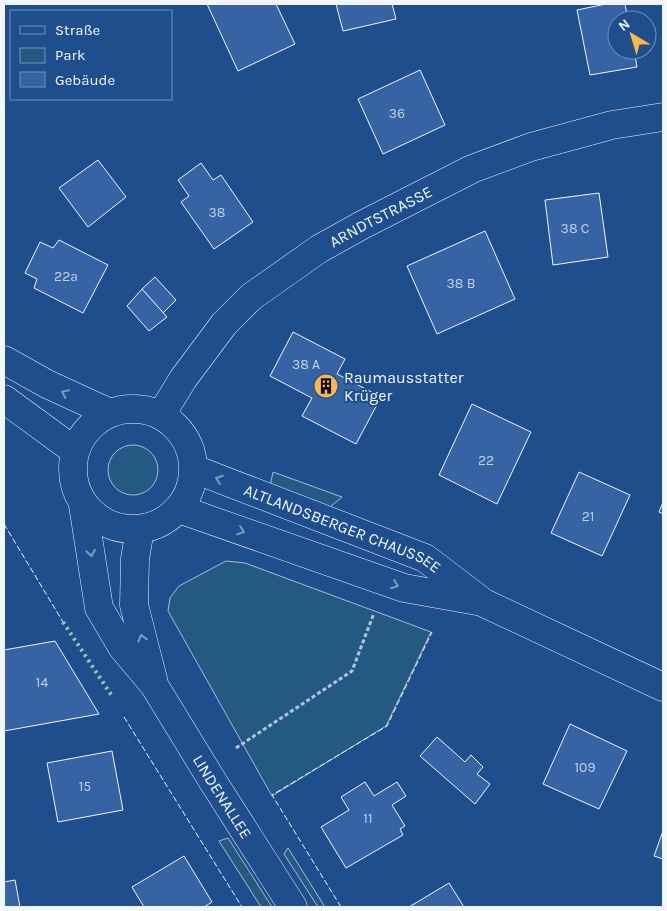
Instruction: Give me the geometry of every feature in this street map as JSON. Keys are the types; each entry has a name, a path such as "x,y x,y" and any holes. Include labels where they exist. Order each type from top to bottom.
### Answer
{"main road":[{"name":"ARNDTSTRASSE","path":"161,415 183,379 224,324 251,297 319,249 472,169 532,147 612,126 663,117"},
{"path":"4,360 47,384 110,413"},
{"path":"4,399 75,451"},
{"path":"127,409 144,409 161,415 174,424 185,437 192,452 194,469 187,497 179,509 167,519 154,526 140,530 108,525 94,516 83,505 75,488 72,469 75,451 82,435 95,422 110,413 127,409"},
{"name":"ALTLANDSBERGER CHAUSSEE","path":"194,469 425,558 484,603 663,687"},
{"name":"LINDENALLEE","path":"83,505 99,608 122,647 154,685 293,907"},
{"name":"ALTLANDSBERGER CHAUSSEE","path":"179,509 404,588 484,603"},
{"name":"LINDENALLEE","path":"140,530 135,559 134,606 154,685"}],"path":[{"path":"236,748 352,671 377,606"}],"green space":[{"path":"128,445 138,445 151,452 158,465 158,475 151,488 138,495 128,495 119,491 112,484 108,475 108,465 112,456 119,449"},
{"path":"273,472 342,497 330,507 270,486"},
{"path":"226,561 245,563 431,632 386,726 272,796 168,611 170,598 179,586"},
{"path":"228,838 272,907 261,907 219,841"},
{"path":"288,848 325,907 318,907 284,854"}],"building":[{"path":"207,4 276,4 295,44 238,71"},
{"path":"336,4 392,4 396,19 343,31"},
{"path":"606,4 625,4 626,10 607,10 607,60 636,60 637,67 590,75 577,10"},
{"path":"420,70 445,125 383,154 358,99"},
{"path":"98,160 126,197 88,227 59,188"},
{"path":"201,163 213,180 221,175 253,222 214,249 181,202 189,196 178,180"},
{"path":"599,193 608,257 553,265 545,200"},
{"path":"485,231 515,299 437,334 407,266"},
{"path":"59,240 108,265 83,313 34,288 37,279 25,273 40,242 53,248"},
{"path":"155,277 176,300 163,313 142,289"},
{"path":"142,289 167,317 149,331 127,306"},
{"name":"Raumausstatter Krüger","path":"293,332 345,359 337,374 381,397 356,444 302,416 312,398 270,376"},
{"path":"472,404 531,432 497,504 439,475"},
{"path":"579,472 630,495 602,556 551,533"},
{"path":"663,502 663,514 659,512"},
{"path":"55,641 99,714 4,731 4,650"},
{"path":"570,724 627,751 599,809 543,784"},
{"path":"437,737 465,762 471,755 483,767 477,774 490,784 475,804 420,756"},
{"path":"112,751 123,810 58,822 47,763"},
{"path":"365,782 374,796 397,782 406,796 392,805 405,826 400,829 403,835 346,868 321,827 349,810 341,797"},
{"path":"663,831 663,859 654,856"},
{"path":"184,856 212,902 204,907 144,907 132,887"},
{"path":"15,880 20,907 4,907 4,882"},
{"path":"449,883 464,907 409,907"}],"hedge":[{"path":"63,622 112,696"}],"fence":[{"path":"4,524 63,622"},
{"path":"341,907 272,795 387,726 432,632"},
{"path":"124,717 242,907"}],"place":[{"name":"Raumausstatter Krüger","path":"326,386"}]}
